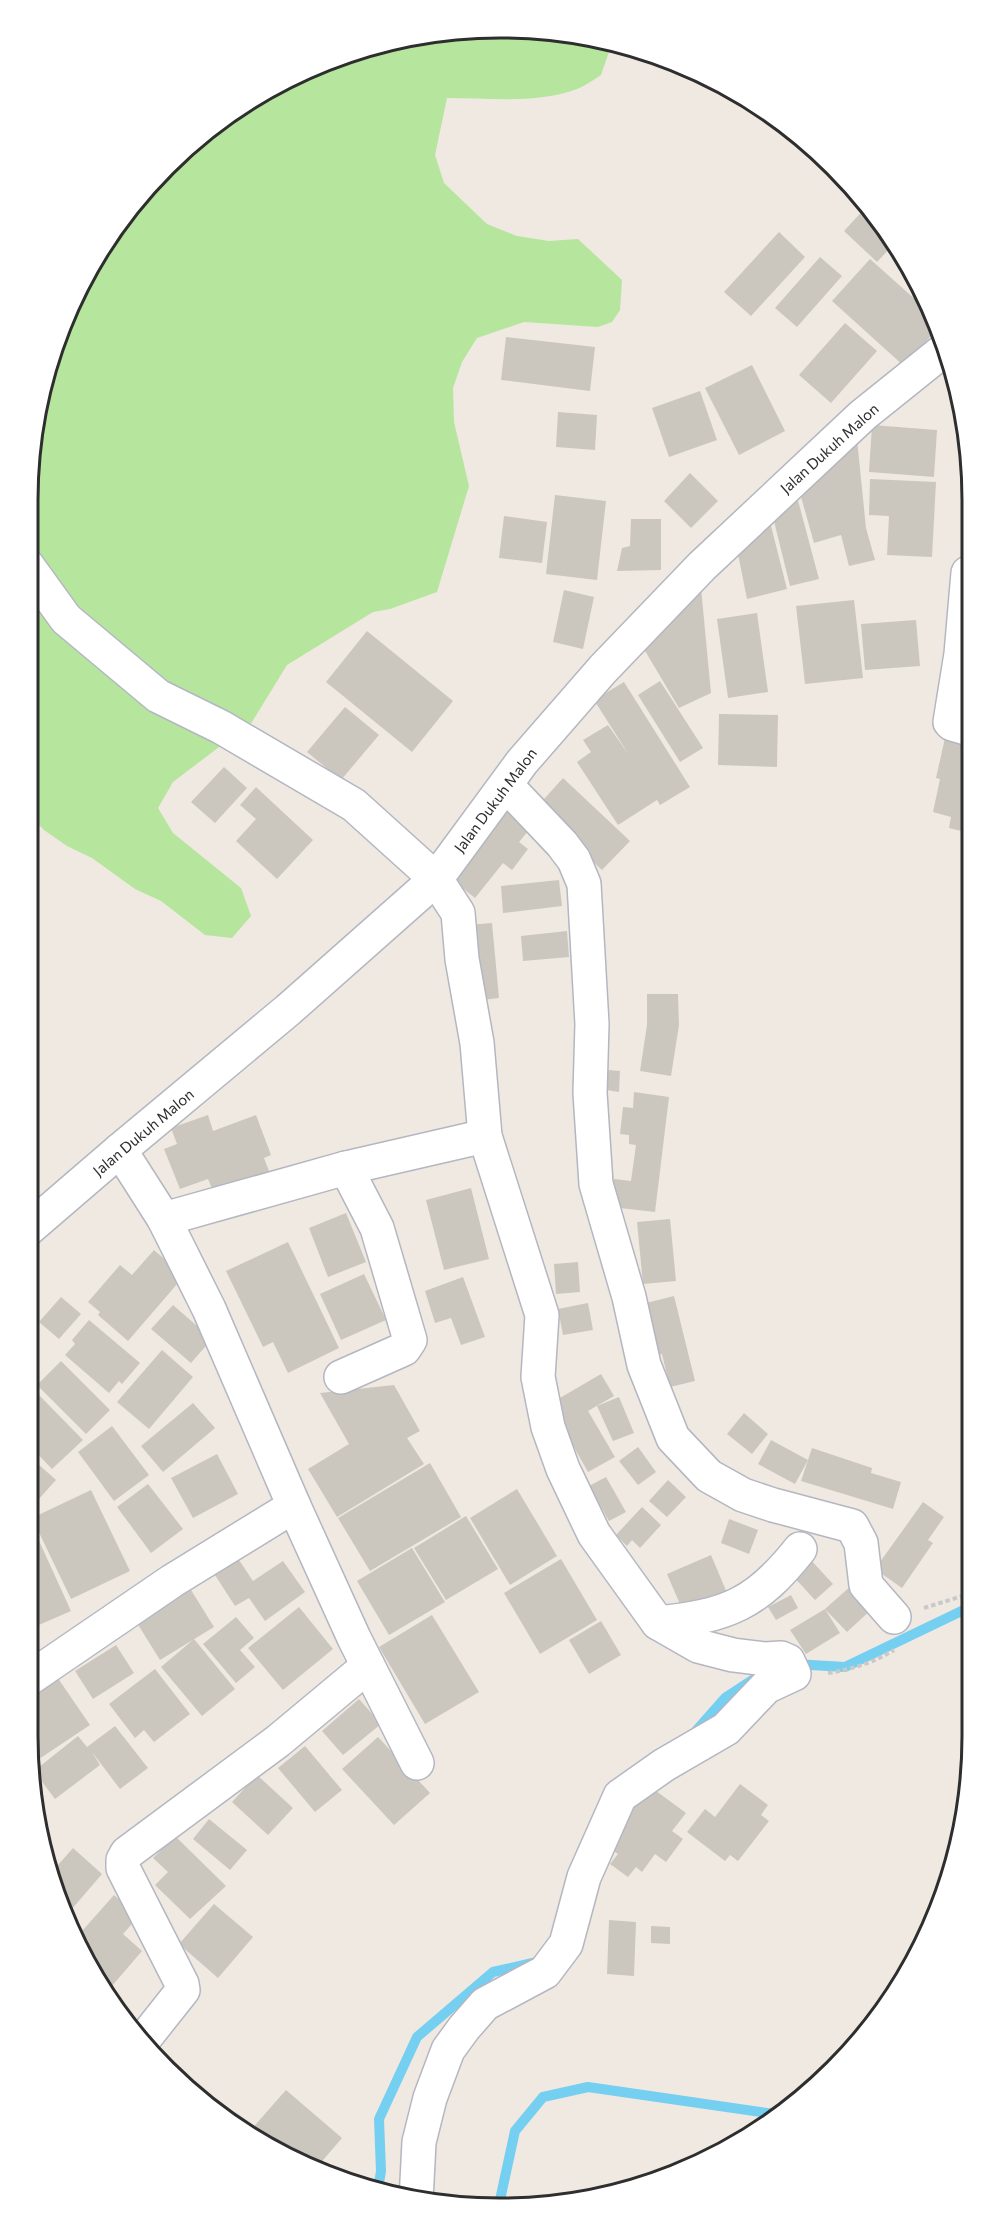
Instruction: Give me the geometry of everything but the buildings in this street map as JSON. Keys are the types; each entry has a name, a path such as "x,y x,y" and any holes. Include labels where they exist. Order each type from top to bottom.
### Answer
{"street":[{"name":"Jalan Dukuh Malon","path":"38,1220 120,1149 288,1010 436,879 522,762 603,669 702,566 863,415 938,355"},
{"path":"38,581 66,619 158,696 221,727 354,805 436,879 458,913 462,959 477,1043 485,1136 542,1315 538,1377 549,1427 563,1468 594,1534 658,1623 698,1646 733,1655 765,1659 781,1658 791,1668 766,1687 726,1729 664,1765 620,1796 601,1834 584,1877 566,1944 545,1972 485,2004 448,2050 430,2097 419,2142 416,2191"},
{"path":"962,642 950,722 962,727"},
{"path":"506,785 562,844 574,860 584,884 591,1024 590,1093 596,1184 629,1297 644,1365 673,1438 709,1476 743,1495 852,1526 861,1543 866,1585 897,1632"},
{"path":"164,1219 346,1168 485,1136"},
{"path":"120,1149 164,1219 209,1309 294,1506 368,1666 417,1763"},
{"path":"341,1377 404,1349 410,1340 377,1228 346,1168"},
{"path":"38,1672 172,1581 294,1506"},
{"path":"658,1623 697,1619 724,1611 756,1595 783,1571 800,1549"},
{"path":"147,2035 183,1990 183,1984 123,1868 123,1860 127,1853 278,1741 368,1666"}],"path":[{"path":"791,1668 816,1675 873,1662 897,1632 962,1598"}],"green space":[{"path":"469,38 530,38 609,51 601,75 580,88 562,94 513,99 447,98 435,155 444,183 487,224 517,236 549,241 578,239 622,280 620,310 612,322 598,327 524,322 477,338 462,362 453,388 454,422 469,486 437,592 390,609 373,612 287,665 252,722 173,782 158,808 173,833 241,888 251,916 232,938 205,935 161,901 135,889 92,858 67,846 38,824 38,469 41,439 53,380 73,323 99,268 133,218 152,195 195,152 243,115 295,85 351,62 409,46"}],"waterway":[{"path":"794,1664 845,1667 962,1611"},
{"path":"695,1732 725,1698 754,1679"},
{"path":"379,2183 381,2171 379,2119 417,2037 493,1972 537,1962"},
{"path":"500,2198 515,2131 543,2097 588,2087 767,2113"}]}
